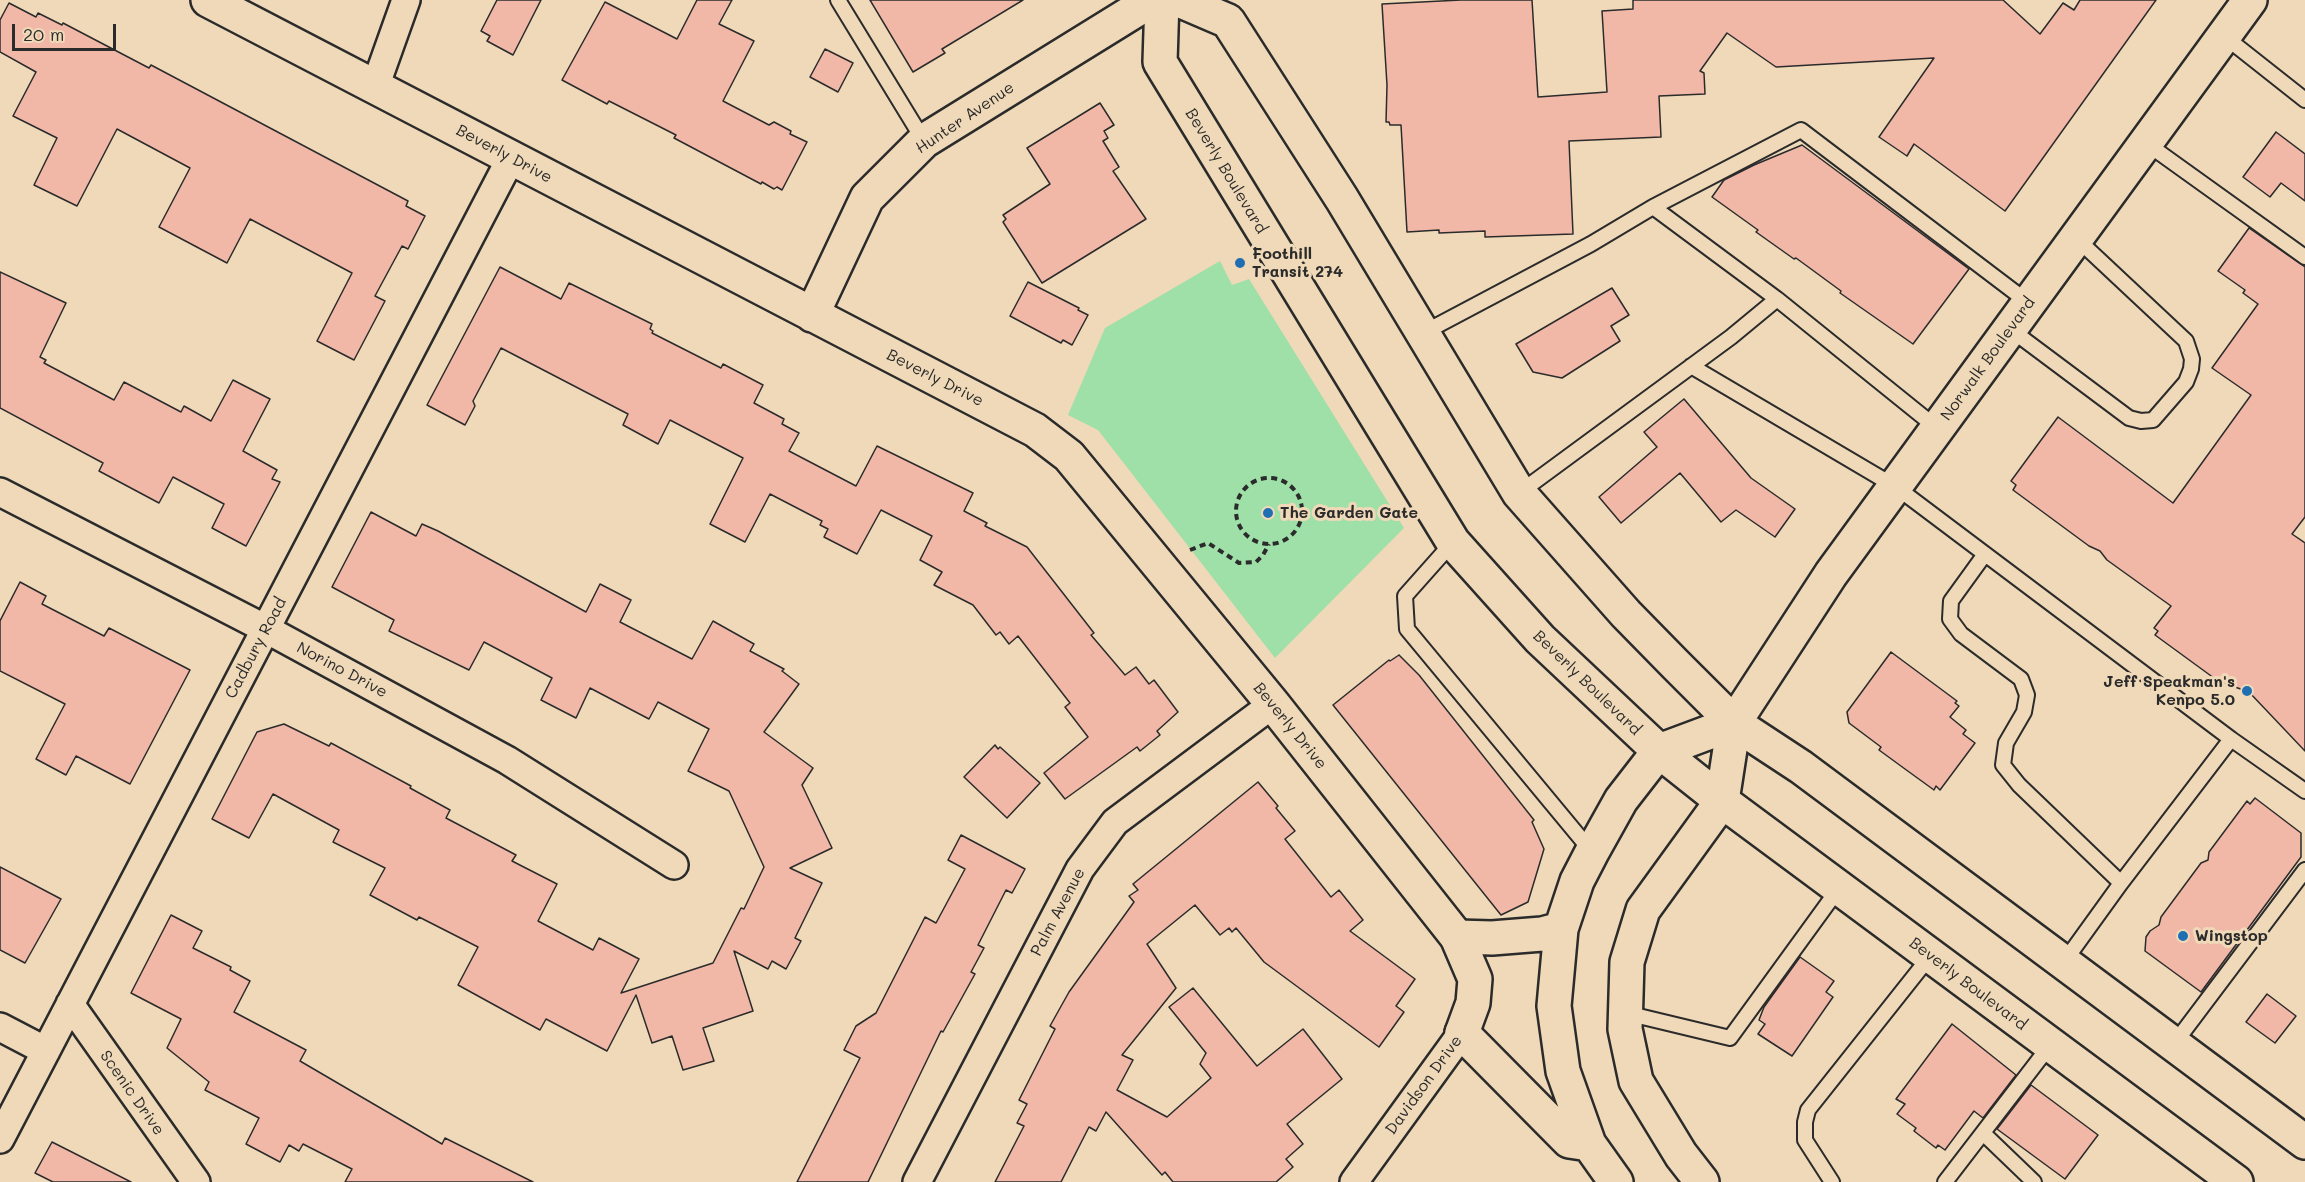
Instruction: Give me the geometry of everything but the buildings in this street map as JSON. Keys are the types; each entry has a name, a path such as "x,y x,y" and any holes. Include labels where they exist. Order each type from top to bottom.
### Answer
{"main road":[{"name":"Beverly Drive","path":"208,0 1035,430 1069,456 1273,704 1456,937 1475,979"},
{"name":"Hunter Avenue","path":"812,315 867,198 924,141 1152,0"},
{"name":"Beverly Boulevard","path":"1162,0 1160,62 1453,542 1540,639 1659,751 1722,801 2236,1182"},
{"path":"1179,0 1228,21 1342,199 1519,493 1626,614 1734,723 1801,767 2305,1142"},
{"name":"Norwalk Boulevard","path":"1734,723 1831,574 2250,0"},
{"path":"1616,1182 1589,1144 1563,1071 1554,1006 1561,929 1576,881 1621,800 1659,751 1734,723"},
{"path":"1702,1182 1681,1155 1636,1081 1626,1029 1627,962 1643,910 1722,801 1734,723"},
{"path":"1456,937 1522,936 1561,929"},
{"name":"Davidson Drive","path":"1462,1033 1473,1003 1475,979"},
{"path":"1462,1033 1569,1141 1589,1144"}],"street":[{"path":"375,87 406,0"},
{"name":"Cadbury Road","path":"0,1138 511,158"},
{"name":"Norino Drive","path":"0,492 266,629 507,760 674,865"},
{"name":"Palm Avenue","path":"917,1182 1080,869 1115,822 1273,704"},
{"name":"Scenic Drive","path":"70,1004 196,1182"},
{"path":"0,1027 46,1051"},
{"name":"Davidson Drive","path":"1354,1182 1462,1033"}],"lane":[{"path":"838,0 924,141"},
{"path":"2224,36 2305,99"},
{"path":"1423,333 1591,244 1653,207 1801,130 2029,303"},
{"path":"2146,143 2305,258"},
{"path":"1653,207 1777,299 1937,428"},
{"path":"2010,329 2129,418 2141,421 2153,420 2186,382 2192,359 2186,341 2076,238"},
{"path":"1519,493 1731,337 1777,299"},
{"path":"1691,366 1896,487 2231,739 2305,791"},
{"path":"1453,542 1405,596 1407,629 1592,852"},
{"path":"1985,554 1951,601 1950,620 1961,634 2022,679 2027,695 2024,712 2006,744 2004,765 2019,785 2121,883"},
{"path":"2064,962 2231,739"},
{"path":"2174,1044 2305,870"},
{"path":"1626,1013 1730,1038 1839,888"},
{"path":"1832,1182 1804,1140 1804,1122 1808,1110 1931,955"},
{"path":"1945,1182 2051,1044"},
{"path":"1983,1133 2034,1182"}],"path":[{"path":"1272,477 1291,485 1302,505 1302,517 1298,528 1291,536 1280,542 1269,544 1257,543 1240,529 1235,509 1237,498 1251,482 1272,477"},
{"path":"1162,569 1197,546 1208,543 1239,563 1256,562 1269,544"}],"green space":[{"path":"1220,261 1232,285 1249,279 1404,528 1275,658 1098,430 1068,415 1105,328"}],"place":[{"name":"Foothill Transit 274","path":"1240,263"},
{"name":"The Garden Gate","path":"1268,513"},
{"name":"Jeff Speakman's Kenpo 5.0","path":"2247,691"},
{"name":"Wingstop","path":"2183,936"}]}
